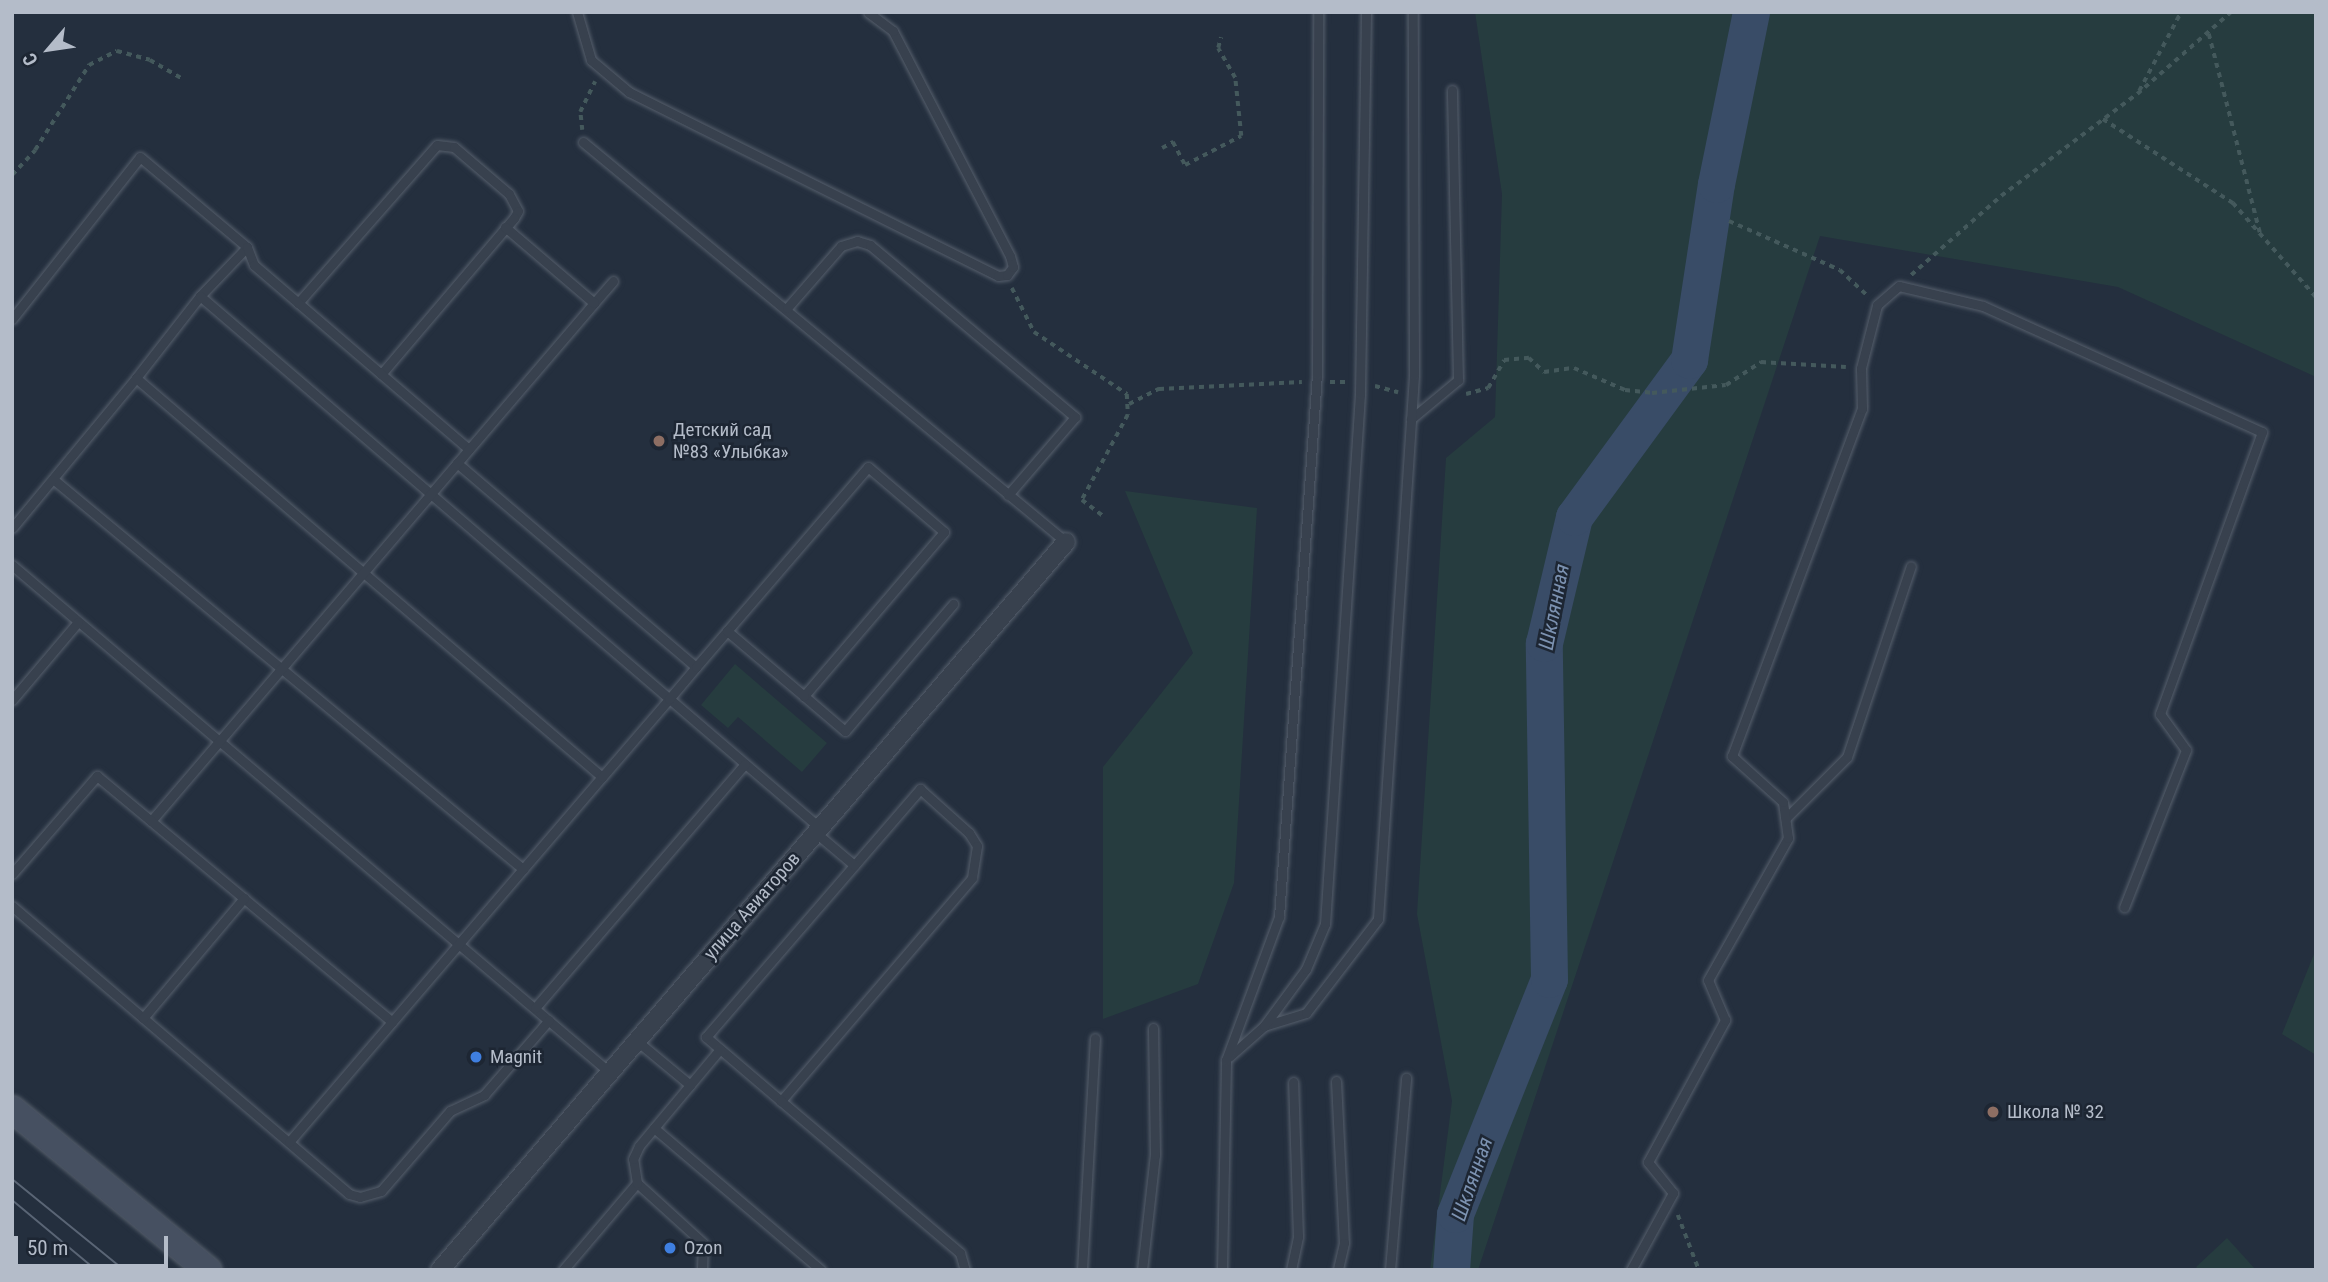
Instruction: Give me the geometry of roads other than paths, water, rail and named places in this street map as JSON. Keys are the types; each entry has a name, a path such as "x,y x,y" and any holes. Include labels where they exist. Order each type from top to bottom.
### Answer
{"main road":[{"path":"12,1109 208,1270"}],"street":[{"name":"улица Авиаторов","path":"440,1270 608,1071 1066,542"}],"lane":[{"path":"577,12 582,42 601,70 629,92 998,276 1007,275 1013,267 1010,256 893,31 868,12"},
{"path":"1222,1270 1226,1060 1279,917 1317,381 1318,12"},
{"path":"1226,1060 1264,1026 1306,969 1325,924 1360,383 1366,12"},
{"path":"1264,1026 1306,1013 1378,919 1412,396 1413,12"},
{"path":"1411,419 1458,380 1452,90"},
{"path":"583,142 1066,542"},
{"path":"298,303 437,145 454,147 509,194 518,211 381,374"},
{"path":"12,319 140,157 247,247 254,265 469,449"},
{"path":"505,227 594,303"},
{"path":"787,309 841,246 857,241 870,245 1064,408 1074,417 1008,495"},
{"path":"12,528 200,296 247,247"},
{"path":"151,821 613,281"},
{"path":"1631,1270 1673,1193 1648,1162 1725,1020 1708,980 1788,838 1783,802 1732,756 1863,410 1861,368 1877,305 1899,286 1983,306 2262,432 2160,714 2186,750 2124,907"},
{"path":"200,296 745,764 854,865"},
{"path":"136,378 602,777"},
{"path":"457,463 696,667"},
{"path":"289,1142 868,467 944,532 804,696"},
{"path":"52,479 523,869"},
{"path":"12,565 608,1071"},
{"path":"1786,818 1847,757 1911,566"},
{"path":"727,631 845,731 953,604"},
{"path":"12,700 78,622"},
{"path":"535,1008 745,764"},
{"path":"12,874 97,776 392,1022"},
{"path":"781,1101 972,878 977,846 970,833 920,789 706,1037 781,1101 960,1253 965,1270"},
{"path":"143,1018 244,898"},
{"path":"12,906 349,1194 370,1196 381,1191 450,1111 484,1095 549,1020"},
{"path":"1142,1270 1155,1155 1153,1028"},
{"path":"1082,1270 1095,1038"},
{"path":"635,1040 690,1085"},
{"path":"702,1270 703,1243 637,1183 633,1159 654,1128 720,1049"},
{"path":"1390,1270 1406,1078"},
{"path":"1336,1081 1344,1243 1338,1270"},
{"path":"1291,1270 1298,1237 1293,1082"},
{"path":"654,1128 821,1270"},
{"path":"563,1270 637,1183"}],"waterway":[{"name":"Шклянная","path":"1451,1270 1455,1214 1549,979 1544,643 1574,517 1689,360 1716,184 1751,12"}],"tram line":[{"path":"12,1179 124,1270"},
{"path":"12,1200 96,1270"}],"place":[{"name":"Детский сад №83 «Улыбка»","path":"659,441"},
{"name":"Magnit","path":"476,1057"},
{"name":"Школа № 32","path":"1993,1112"},
{"name":"Ozon","path":"670,1248"}]}
